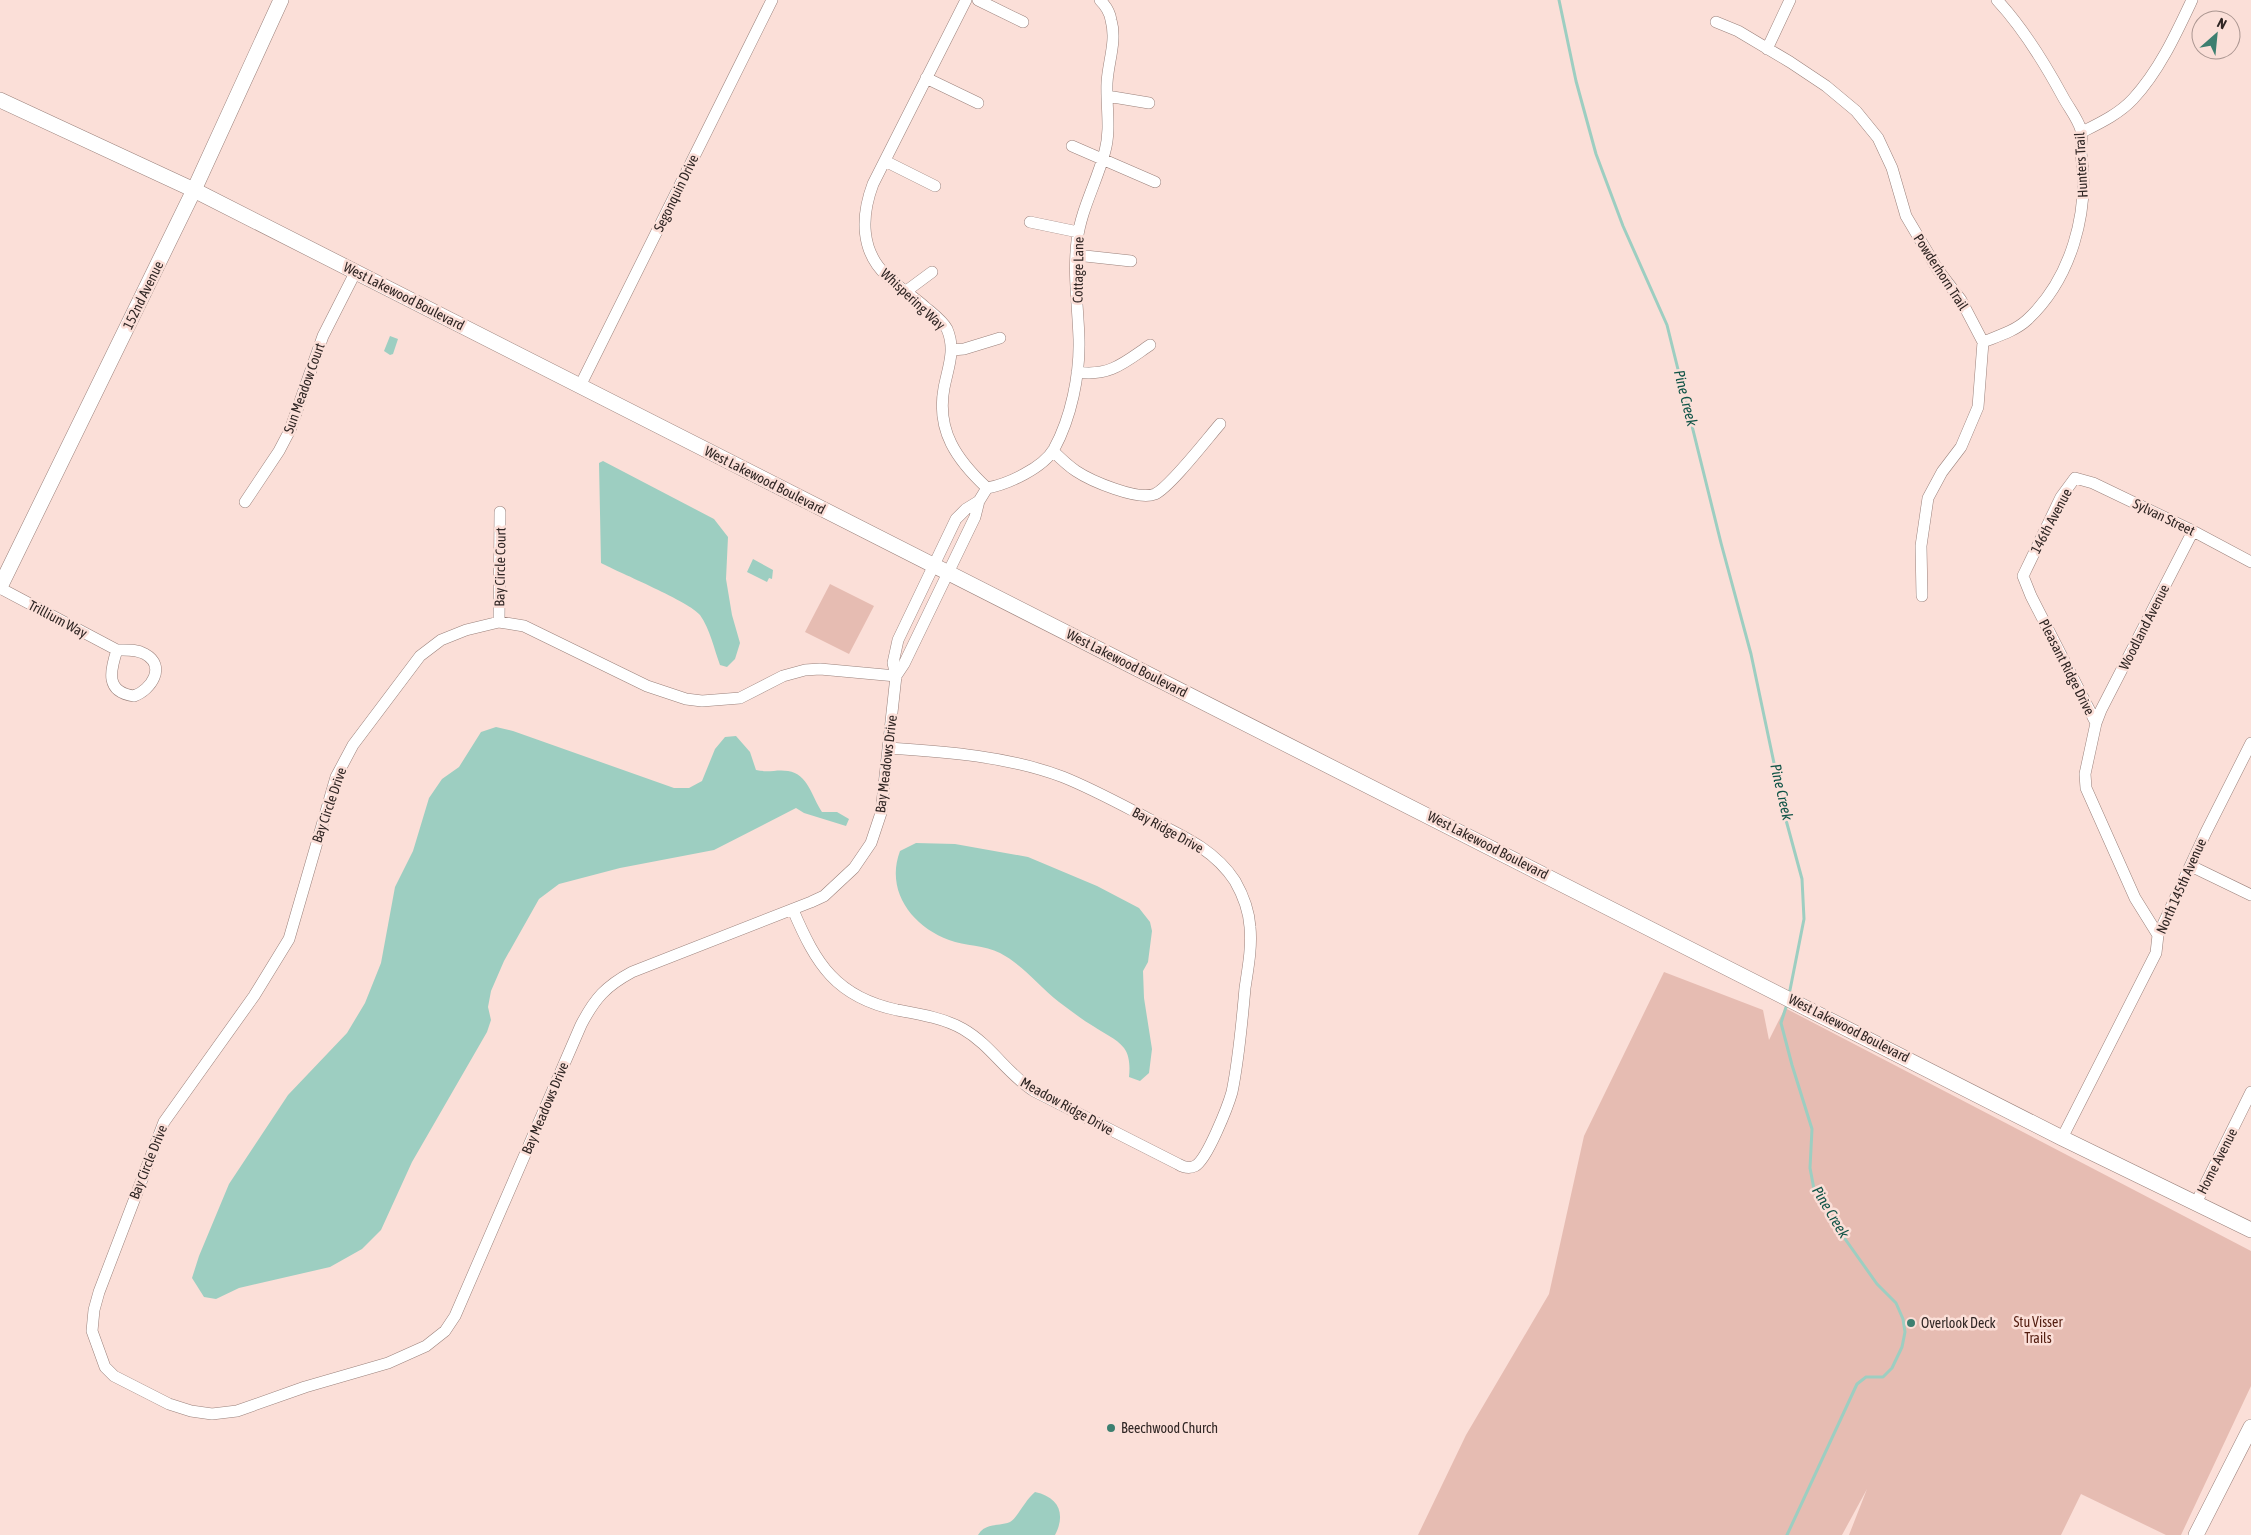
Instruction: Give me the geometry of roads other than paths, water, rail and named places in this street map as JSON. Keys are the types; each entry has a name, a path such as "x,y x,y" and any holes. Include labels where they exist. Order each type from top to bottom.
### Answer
{"street":[{"name":"152nd Avenue","path":"0,587 194,190 281,0"},
{"name":"Segonquin Drive","path":"580,386 772,0"},
{"name":"Whispering Way","path":"966,0 867,200 864,232 875,263 905,292 946,326 952,350 944,390 942,418 944,428 947,437 960,457 987,488"},
{"path":"978,0 1023,22"},
{"name":"Cottage Lane","path":"987,488 1027,473 1053,451 1063,429 1078,372 1079,341 1076,255 1078,232 1107,143 1108,70 1113,36 1111,19 1100,0"},
{"path":"1766,49 1790,0"},
{"name":"Hunters Trail","path":"1983,342 2010,331 2026,321 2059,280 2070,256 2084,197 2080,149 2082,132 2048,68 2016,20 1997,0"},
{"path":"2082,132 2109,118 2133,100 2153,74 2192,0"},
{"name":"Powderhorn Trail","path":"1716,22 1738,31 1826,86 1856,111 1878,138 1892,168 1906,216 1938,270 1961,300 1983,342"},
{"path":"926,78 978,103"},
{"path":"1107,96 1149,103"},
{"name":"West Lakewood Boulevard","path":"0,100 194,190 356,271 1800,1003 2062,1138 2251,1230"},
{"path":"1072,146 1154,182"},
{"path":"886,161 935,186"},
{"path":"1030,222 1078,232"},
{"path":"1076,255 1131,261"},
{"name":"Sun Meadow Court","path":"245,502 279,451 290,430 323,336 356,271"},
{"path":"905,292 932,272"},
{"path":"952,350 964,349 1000,338"},
{"path":"1922,596 1920,546 1928,498 1942,472 1961,447 1978,407 1983,342"},
{"path":"1078,372 1096,373 1112,370 1150,344"},
{"path":"1053,451 1076,471 1088,477 1125,491 1146,496 1161,490 1220,424"},
{"name":"Sylvan Street","path":"2075,478 2093,483 2193,531 2251,562"},
{"name":"146th Avenue","path":"2028,566 2061,497 2075,478"},
{"path":"934,565 956,520 966,509 978,501 987,488"},
{"path":"948,572 976,515 978,501"},
{"name":"Bay Circle Court","path":"499,622 500,512"},
{"name":"Woodland Avenue","path":"2096,724 2101,710 2193,531"},
{"name":"Bay Meadows Drive","path":"105,1367 114,1376 169,1404 191,1411 212,1414 237,1411 305,1387 388,1363 426,1346 445,1331 455,1316 581,1025 597,997 606,988 632,972 793,910 824,896 854,868 871,843 881,813 896,676 893,663 898,640 934,565"},
{"name":"Pleasant Ridge Drive","path":"2028,566 2023,576 2031,596 2096,724 2085,774 2086,788 2135,898 2158,935"},
{"name":"Bay Meadows Drive","path":"896,676 904,664 948,572"},
{"name":"Trillium Way","path":"0,587 117,650 136,651 152,659 155,665 154,681 146,690 134,696 120,692 114,686 111,674 117,650"},
{"name":"Bay Circle Drive","path":"105,1367 94,1341 92,1331 94,1310 151,1152 164,1122 254,996 289,939 333,786 348,753 420,656 441,640 466,630 499,622 524,626 647,686 686,699 702,701 740,698 783,676 805,670 820,669 896,676"},
{"name":"North 145th Avenue","path":"2062,1138 2156,953 2158,935 2206,832 2251,743"},
{"name":"Bay Ridge Drive","path":"888,748 990,758 1062,777 1102,794 1193,841 1213,855 1224,866 1238,886 1245,904 1250,928 1249,954 1236,1068 1231,1093 1208,1148 1201,1161 1195,1166"},
{"path":"2191,866 2251,895"},
{"name":"Meadow Ridge Drive","path":"793,910 818,962 840,985 852,994 865,1001 931,1017 961,1028 993,1051 1017,1079 1034,1091 1178,1164 1188,1168 1195,1166"},
{"name":"Home Avenue","path":"2196,1203 2251,1092"},
{"path":"2196,1535 2251,1427"}],"water":[{"path":"390,336 398,339 393,354 390,355 384,351"},
{"path":"603,461 714,519 728,537 726,579 732,615 740,643 735,659 727,667 720,665 706,626 694,609 601,563 599,463"},
{"path":"753,559 773,570 772,579 769,578 767,582 747,572"},
{"path":"496,727 513,731 674,788 689,788 702,781 715,749 725,737 736,736 750,752 756,770 795,773 805,781 822,812 837,812 849,819 846,826 804,813 796,808 714,850 620,868 559,884 539,899 504,961 491,991 488,1007 491,1020 487,1032 412,1162 381,1230 362,1249 330,1267 239,1288 216,1299 204,1297 192,1278 199,1256 229,1184 288,1095 347,1033 365,1003 381,963 395,887 413,851 429,798 442,779 459,767 481,732"},
{"path":"916,843 955,844 1028,857 1097,886 1139,908 1150,922 1152,931 1148,962 1143,971 1144,998 1152,1049 1149,1073 1140,1081 1129,1077 1128,1058 1121,1044 1059,1002 1008,958 988,948 949,940 924,926 913,916 899,893 896,880 896,866 900,851"},
{"path":"1035,1492 1050,1498 1058,1508 1060,1520 1055,1535 978,1535 988,1526 1010,1522"}],"waterway":[{"name":"Pine Creek","path":"1559,0 1576,81 1596,154 1623,226 1667,325 1721,543 1751,654 1786,820 1802,879 1804,919 1789,995"},
{"name":"Pine Creek","path":"1787,1004 1781,1023 1812,1129 1810,1168 1814,1189 1838,1229 1877,1284 1896,1303 1903,1319 1905,1332 1902,1347 1892,1368 1883,1377 1866,1377 1857,1384 1787,1535"}],"place":[{"name":"Overlook Deck","path":"1911,1323"},
{"name":"Beechwood Church","path":"1111,1428"}],"park label":[{"name":"Stu Visser Trails","path":"2038,1330"}]}
